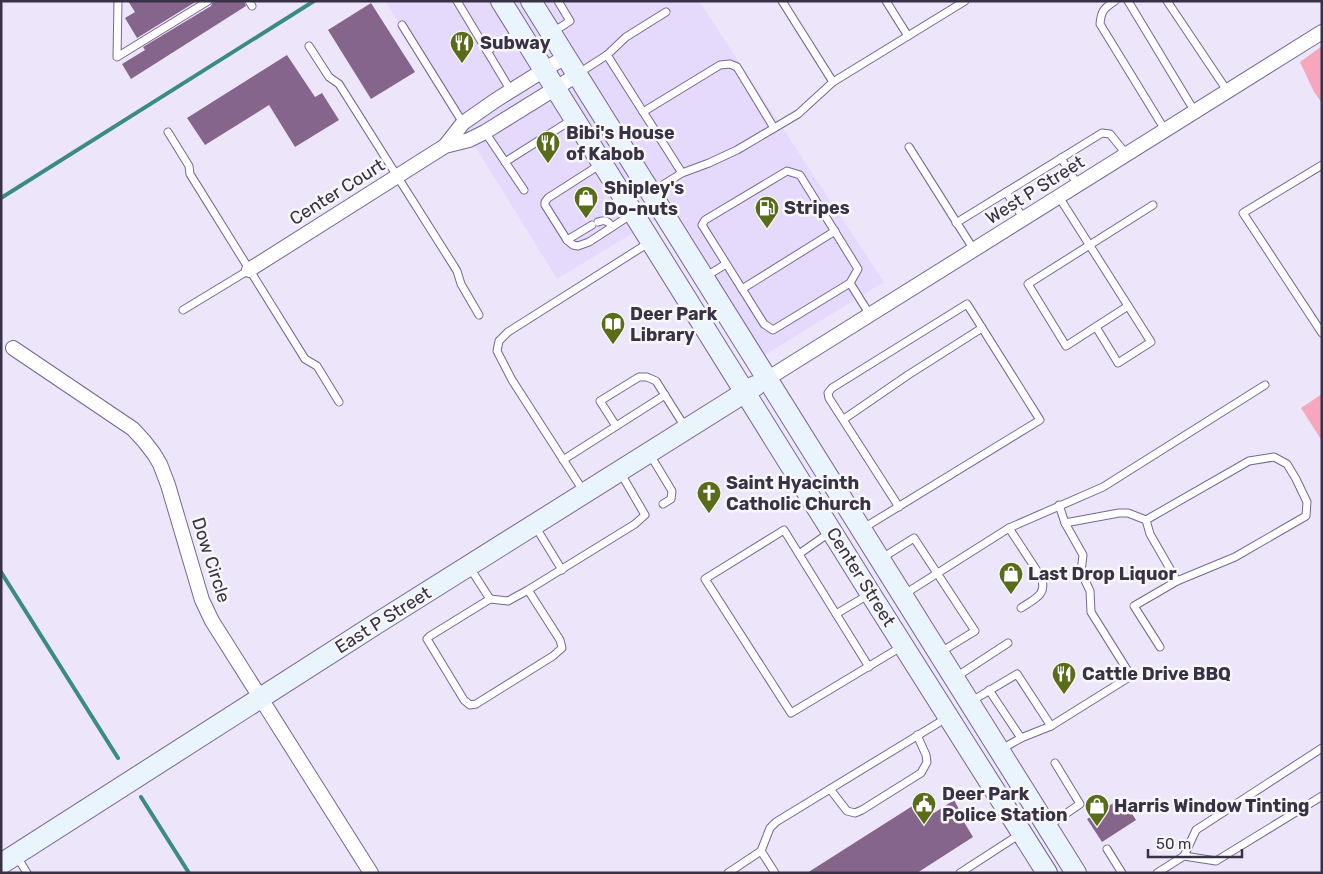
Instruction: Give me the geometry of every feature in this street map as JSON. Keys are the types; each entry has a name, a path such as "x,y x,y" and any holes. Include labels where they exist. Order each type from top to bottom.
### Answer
{"main road":[{"name":"Center Street","path":"500,1 1047,873"},
{"name":"Center Street","path":"531,1 1076,873"},
{"name":"East P Street","path":"9,860 376,624 767,379"},
{"path":"832,532 858,525"},
{"path":"875,601 902,595"},
{"path":"948,716 970,703"},
{"path":"975,759 998,748"},
{"path":"1022,833 1045,823"}],"street":[{"name":"West P Street","path":"767,379 1322,33"},
{"name":"Center Court","path":"446,146 463,123 565,57"},
{"name":"Center Court","path":"249,270 446,146 469,140 485,132 577,75"},
{"path":"496,100 508,118"},
{"name":"Dow Circle","path":"13,348 133,429 154,454 168,485 202,600 212,622 371,873"}],"lane":[{"path":"118,1 117,57 208,1"},
{"path":"457,1 511,91"},
{"path":"551,33 570,21 558,1"},
{"path":"782,1 833,82"},
{"path":"886,1 908,36"},
{"path":"650,192 682,173 737,150 798,114 833,82 965,1"},
{"path":"1115,1 1107,6 1100,15 1100,24 1166,131"},
{"path":"1128,1 1195,112"},
{"path":"1167,1 1228,92"},
{"path":"577,75 607,55 626,37 666,12"},
{"path":"402,25 463,123"},
{"path":"487,51 520,32"},
{"path":"309,46 329,77 339,84 398,176 458,271 461,284 479,314"},
{"path":"607,55 682,173"},
{"path":"644,112 720,65 730,64 737,67 774,128"},
{"path":"505,162 574,118"},
{"path":"168,132 189,166 190,174 305,359 317,366 340,402"},
{"path":"485,132 524,190"},
{"path":"956,223 1102,133 1110,134 1127,155"},
{"path":"909,148 974,250"},
{"path":"1061,158 1078,185"},
{"path":"602,164 548,198 544,202 545,205 567,240 572,245 578,246 589,242 633,214"},
{"path":"1322,165 1243,212 1322,333"},
{"path":"787,171 800,174 858,269 850,283 773,330 764,324 726,264 702,225 705,220 787,171"},
{"path":"1006,192 1024,219"},
{"path":"1059,197 1151,342 1118,363 1096,327"},
{"path":"1128,306 1066,346 1028,284 1153,205"},
{"path":"567,240 595,223 605,220 612,227"},
{"path":"742,289 835,231"},
{"path":"584,493 512,380 497,351 500,340 508,332 650,242"},
{"path":"704,278 726,264"},
{"path":"183,310 249,270"},
{"path":"850,283 870,315"},
{"path":"858,525 899,506 1040,420 967,304 832,388 828,394 899,506"},
{"path":"844,419 908,375 982,328"},
{"path":"616,426 600,401 639,377 647,377 656,381 686,430"},
{"path":"902,595 1009,528 1103,486 1265,385"},
{"path":"563,460 665,395"},
{"path":"649,453 672,491 671,499 662,504"},
{"path":"1146,520 1249,461 1274,457 1287,464 1307,502 1306,516 1235,557 1177,581 1134,606 1160,647"},
{"path":"528,590 560,640 562,648 476,704 470,705 464,700 427,639 490,600 508,601 528,590 636,524 647,513 620,471"},
{"path":"998,748 1051,726 1131,676 1091,612 1090,591 1082,572 1083,555 1065,523 1059,506"},
{"path":"1065,523 1119,513 1128,513 1146,520"},
{"path":"1146,520 1150,534 1177,581"},
{"path":"534,525 562,570"},
{"path":"1009,528 1044,584 1040,596 1021,608"},
{"path":"869,667 784,530 705,579 791,713 869,667 903,646"},
{"path":"799,554 832,532"},
{"path":"880,559 914,538 975,631 939,653"},
{"path":"469,566 490,600"},
{"path":"836,614 875,601"},
{"path":"954,678 1008,643"},
{"path":"970,703 1017,674 1051,726"},
{"path":"989,690 1021,738"},
{"path":"728,873 761,851 770,828 776,822 948,716"},
{"path":"830,789 847,811 855,813 862,810 921,773 927,762 926,755 917,736"},
{"path":"1157,873 1184,856 1196,830 1322,748"},
{"path":"1045,823 1080,804 1055,763"},
{"path":"1184,856 1216,861 1322,796"},
{"path":"960,873 1022,833"},
{"path":"1107,849 1122,873"},
{"path":"761,851 775,873"},
{"path":"9,860 27,873"}],"shaded area":[{"path":"385,1 699,1 884,282 763,356 673,209 557,279"},
{"path":"1322,46 1322,103 1314,92 1300,62"},
{"path":"1322,394 1322,441 1301,408"}],"building":[{"path":"128,1 197,1 137,38 125,18 135,12"},
{"path":"213,1 244,1 246,6 131,79 122,64 145,50 143,47 211,6"},
{"path":"371,3 415,72 371,99 328,30"},
{"path":"287,55 315,97 322,93 339,120 295,147 269,105 205,145 187,118"},
{"name":"Deer Park Police Station","path":"925,798 934,813 954,800 960,811 958,812 973,837 917,873 807,873"},
{"path":"1122,798 1136,820 1102,842 1087,819"}],"waterway":[{"path":"1,198 314,1"},
{"path":"1,572 118,758"},
{"path":"141,797 189,873"}],"place":[{"name":"Subway","path":"462,64"},
{"name":"Bibi's House of Kabob","path":"548,164"},
{"name":"Shipley's Do-nuts","path":"586,219"},
{"name":"Stripes","path":"767,229"},
{"name":"Deer Park Library","path":"613,345"},
{"name":"Saint Hyacinth Catholic Church","path":"709,514"},
{"name":"Last Drop Liquor","path":"1011,595"},
{"name":"Cattle Drive BBQ","path":"1064,695"},
{"name":"Deer Park Police Station","path":"924,825"},
{"name":"Harris Window Tinting","path":"1097,827"}]}
